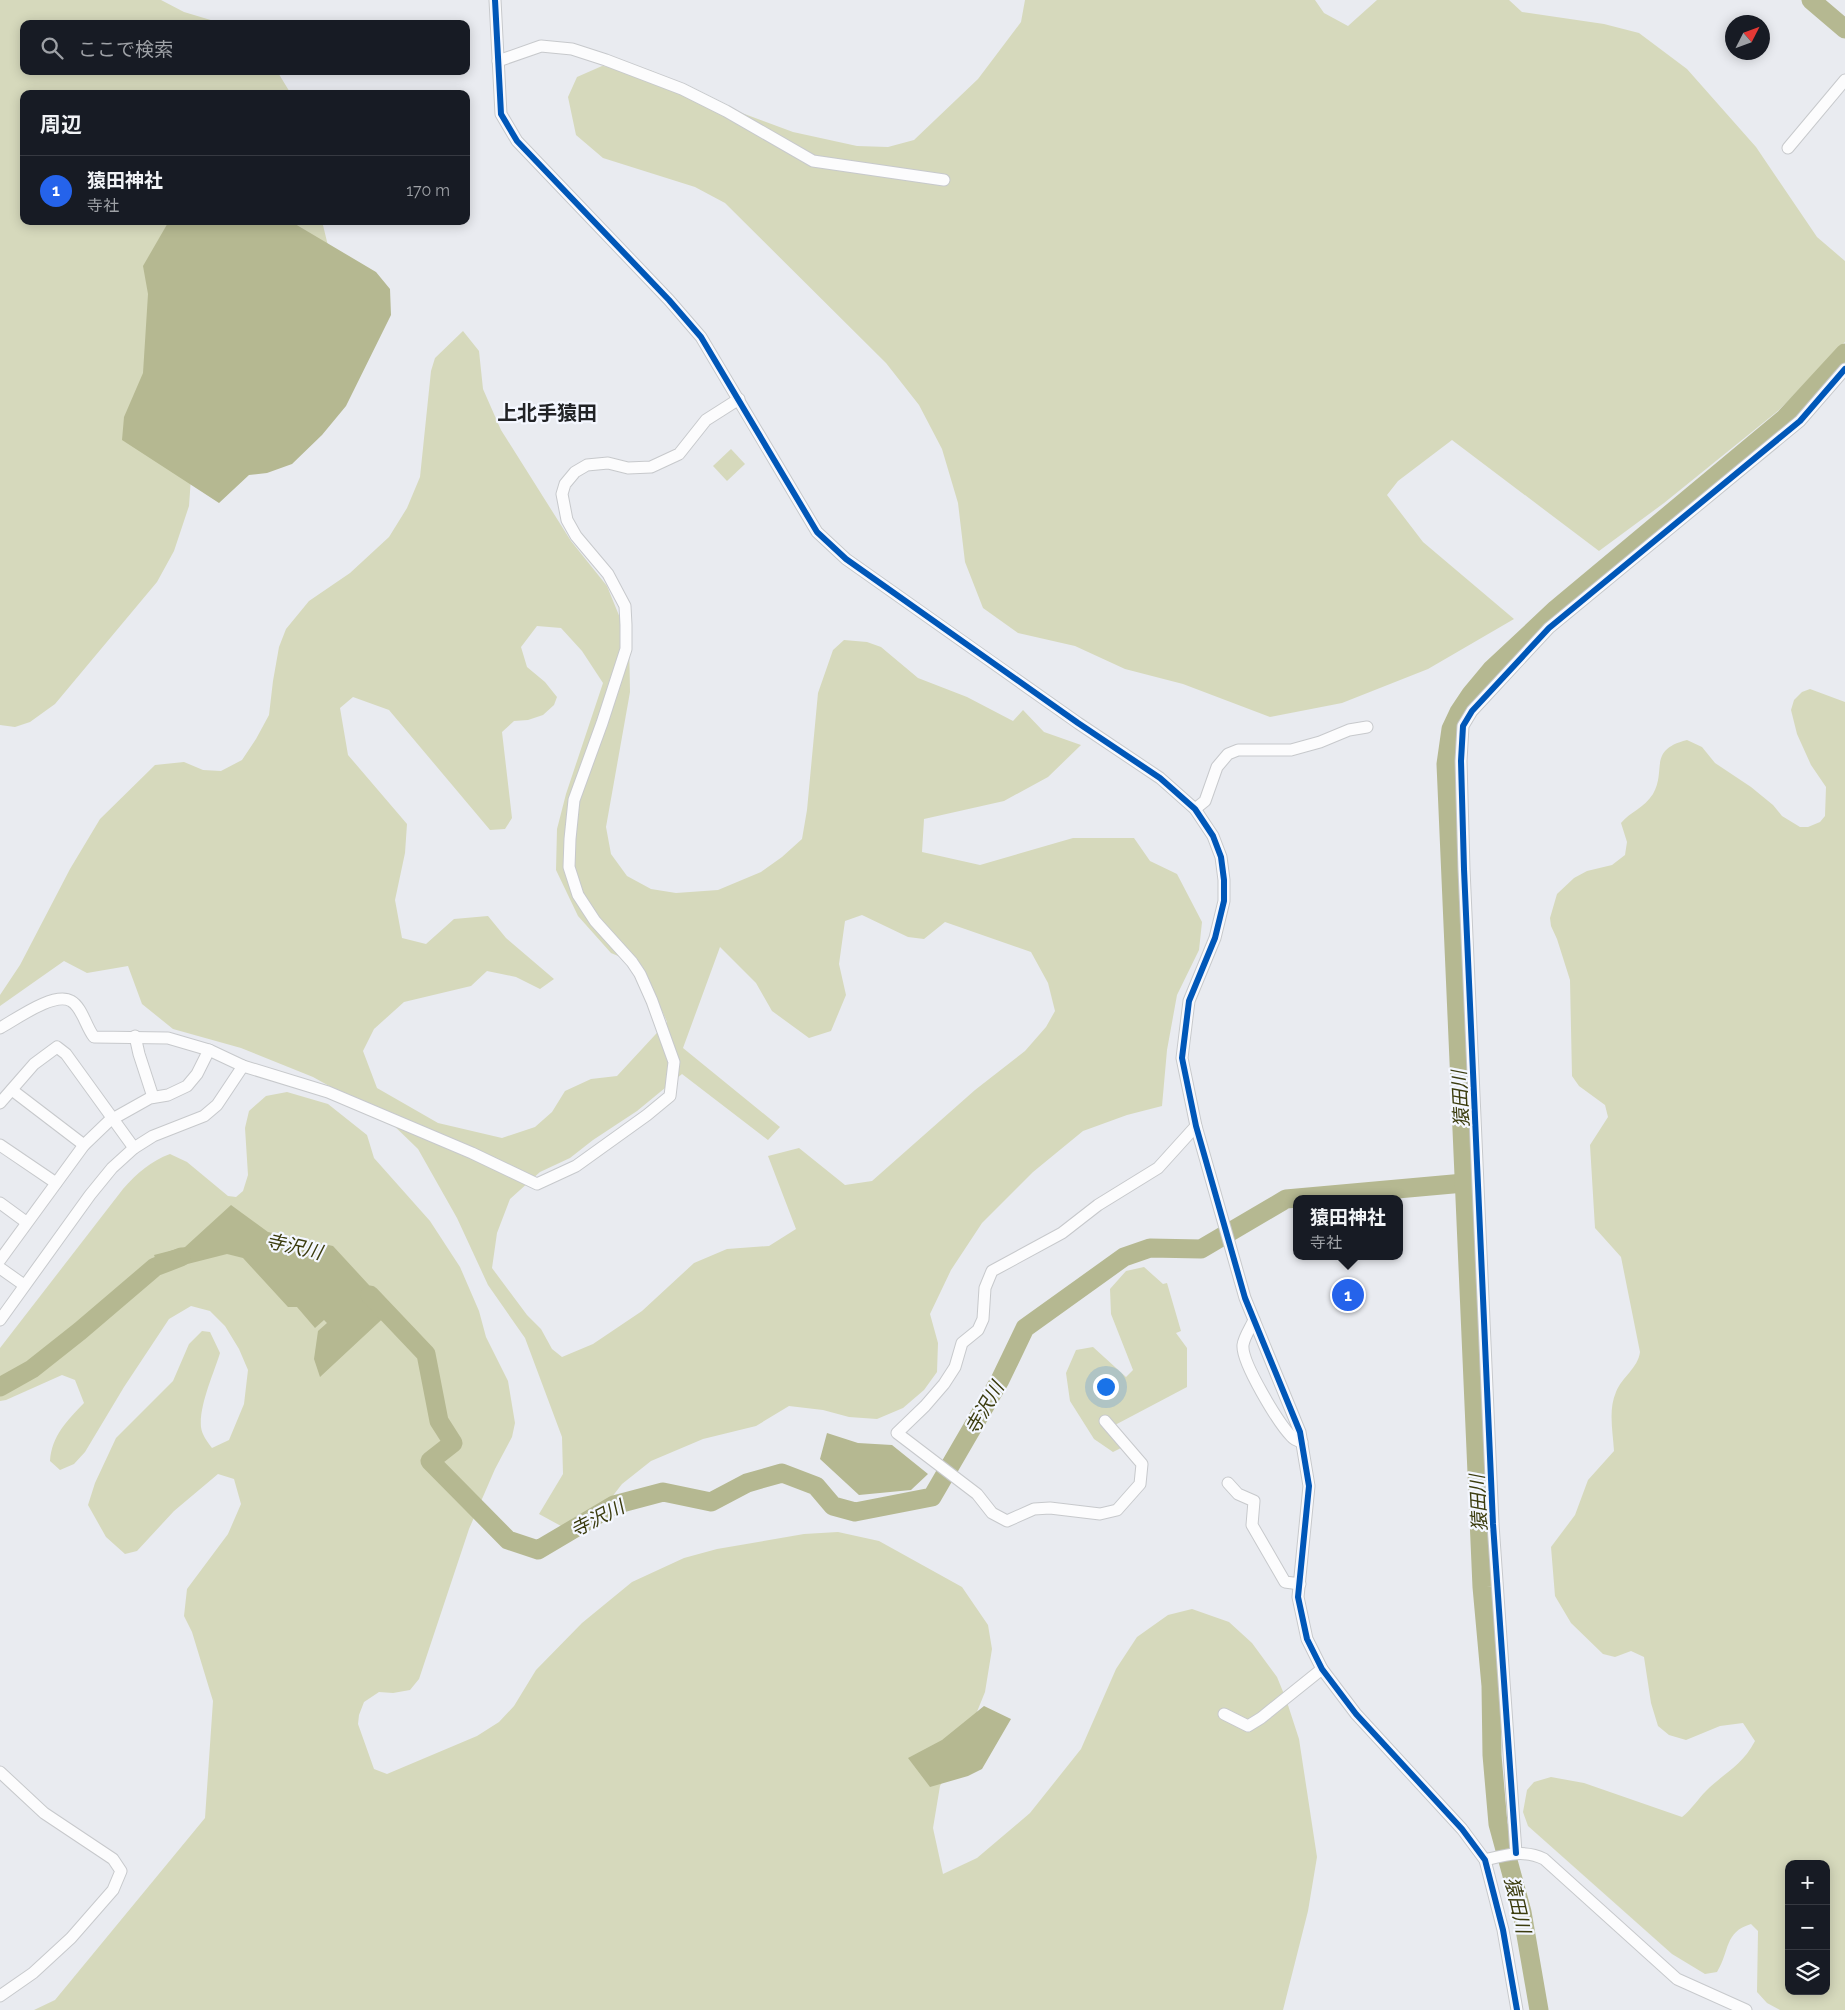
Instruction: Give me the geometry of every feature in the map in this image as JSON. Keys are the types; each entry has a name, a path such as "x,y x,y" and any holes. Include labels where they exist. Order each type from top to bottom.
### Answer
{"street":[{"path":"495,0 502,114 517,141 669,300 701,337 817,532 846,559 1062,712 1160,778 1195,809 1213,836 1221,857 1224,901 1217,929 1189,1001 1183,1035 1182,1058 1196,1126 1245,1298 1300,1432 1310,1486 1298,1598 1307,1639 1322,1669 1356,1714 1462,1829 1484,1860 1504,1930 1517,2010"},
{"path":"498,61 541,46 572,49 682,89 726,111 814,161 944,180"},
{"path":"1788,148 1845,80"},
{"path":"1509,1854 1464,869 1460,761 1463,726 1477,705 1549,628 1800,421 1845,369"},
{"path":"0,1028 59,998 71,1001 80,1011 94,1037 135,1036 168,1038 209,1050 243,1066 328,1092 480,1156 537,1184 576,1166 647,1115 670,1096 674,1062 652,1001 640,974 632,962 594,921 578,895 569,867 574,800 626,649 626,625 624,606 608,574 591,556 567,520 562,494 565,484 575,472 587,465 608,463 628,468 651,467 679,454 706,420 739,400"},
{"path":"1195,809 1205,802 1218,767 1228,754 1238,750 1291,750 1320,742 1349,730 1367,727"},
{"path":"135,1036 153,1097"},
{"path":"0,1103 34,1064 57,1047 66,1054 134,1148"},
{"path":"0,1260 84,1145 113,1119 153,1097 168,1095 187,1086 197,1074 209,1050"},
{"path":"0,1320 90,1195 112,1168 134,1148 153,1136 204,1116 217,1105 243,1066"},
{"path":"12,1090 84,1145"},
{"path":"1105,1421 1142,1464 1140,1484 1117,1510 1100,1514 1050,1508 1034,1509 1007,1520 992,1513 977,1494 897,1433 925,1406 944,1384 955,1367 962,1343 978,1330 983,1319 985,1288 992,1271 1062,1233 1098,1205 1158,1168 1196,1126"},
{"path":"0,1145 56,1183"},
{"path":"0,1203 26,1222"},
{"path":"0,1268 24,1286"},
{"path":"1254,1320 1243,1345 1246,1361 1257,1384 1284,1428 1293,1439 1302,1442"},
{"path":"1228,1483 1238,1494 1254,1501 1252,1524 1285,1582 1300,1584"},
{"path":"1224,1714 1248,1726 1261,1718 1322,1669"},
{"path":"0,1772 44,1813 113,1859 121,1871 113,1890 71,1938 33,1973 0,1996"},
{"path":"1484,1860 1509,1854 1538,1855 1544,1858 1677,1979 1746,2010"}],"shaded area":[{"path":"0,0 161,0 184,12 211,20 20,20 20,75 279,75 289,90 20,90 20,225 323,225 330,254 194,435 189,506 174,551 157,582 55,704 30,722 15,727 0,725"},
{"path":"1025,0 1315,0 1324,13 1348,26 1377,0 1509,0 1522,12 1604,24 1639,33 1687,69 1756,147 1817,237 1845,261 1845,342 1779,410 1664,503 1599,551 1452,440 1398,481 1387,495 1423,542 1514,619 1428,669 1342,703 1270,717 1183,684 1125,669 1075,646 1018,633 983,608 965,562 958,503 942,449 919,405 886,363 725,203 695,187 603,158 576,135 568,97 577,77 602,66 650,70 731,109 793,132 857,146 888,147 914,140 978,79 1021,22"},
{"path":"463,331 479,351 483,389 501,430 571,541 607,586 629,640 630,692 606,827 611,854 627,876 651,889 676,893 718,890 761,872 802,839 807,810 818,693 833,650 844,640 867,642 881,647 918,678 967,697 1013,721 1023,710 1044,732 1081,745 1048,777 1004,801 924,819 922,852 980,865 1073,838 1134,838 1150,861 1177,874 1202,922 1199,950 1177,995 1167,1050 1162,1106 1127,1115 1083,1131 1033,1172 982,1223 951,1270 930,1314 938,1343 937,1372 924,1390 903,1408 877,1419 849,1417 823,1410 789,1406 756,1426 703,1439 651,1461 622,1484 595,1519 572,1532 539,1514 563,1474 562,1437 525,1338 488,1285 457,1218 418,1149 385,1117 313,1077 241,1048 173,1029 142,1004 128,966 87,973 64,961 0,1006 0,995 20,965 70,869 100,819 155,765 184,762 203,770 221,771 242,760 269,715 279,647 286,629 309,601 350,573 389,537 407,508 420,477 431,371 435,358","holes":["537,626 561,628 582,651 603,683 566,794 557,829 556,870 578,916 611,953 642,966 667,1022 617,1076 591,1079 565,1091 552,1112 535,1127 502,1138 438,1123 377,1088 363,1051 374,1029 404,1002 471,986 487,971 516,977 540,989 554,979 506,938 488,916 454,919 426,944 402,938 395,900 405,853 407,824 348,755 340,708 353,697 389,710 490,830 505,829 512,818 502,732 514,721 528,720 543,715 554,705 557,697 545,682 527,667 521,647","862,915 908,937 924,939 945,922 1031,952 1048,983 1055,1011 1046,1027 1025,1051 975,1090 872,1181 845,1185 799,1148 768,1156 796,1229 769,1246 727,1249 694,1263 642,1311 593,1344 562,1357 552,1349 541,1329 527,1315 492,1268 497,1233 510,1199 540,1172 570,1158 593,1140 637,1111 682,1074 768,1140 780,1127 683,1048 720,947 756,983 772,1011 809,1038 831,1031 846,995 839,964 845,921"]},
{"path":"731,449 745,464 727,481 713,466"},
{"path":"1810,689 1845,702 1845,2010 1780,2010 1767,2003 1757,1992 1758,1931 1751,1924 1742,1927 1732,1937 1717,1972 1705,1974 1672,1954 1528,1826 1523,1812 1527,1790 1534,1782 1551,1777 1584,1783 1682,1817 1713,1784 1745,1757 1755,1741 1743,1723 1720,1726 1686,1740 1669,1735 1658,1726 1651,1703 1644,1657 1631,1651 1615,1657 1603,1654 1571,1623 1555,1596 1551,1547 1575,1515 1588,1480 1614,1451 1612,1406 1616,1392 1639,1358 1640,1352 1621,1257 1595,1228 1590,1145 1608,1117 1605,1105 1579,1086 1572,1076 1570,980 1551,926 1550,918 1557,894 1574,878 1587,871 1612,865 1625,855 1627,842 1621,823 1653,794 1659,777 1662,755 1675,744 1687,740 1702,747 1715,763 1751,787 1773,805 1782,816 1800,827 1808,827 1820,822 1825,816 1826,787 1811,765 1797,734 1791,710 1794,700 1802,692"},
{"path":"287,1092 328,1104 367,1135 374,1158 430,1221 460,1267 479,1311 486,1337 508,1381 515,1423 512,1437 495,1469 469,1529 419,1679 410,1690 393,1693 379,1692 364,1702 358,1724 374,1769 387,1774 477,1736 499,1722 514,1706 536,1670 582,1623 632,1582 684,1558 717,1549 804,1534 838,1532 879,1541 962,1587 988,1625 992,1649 985,1692 966,1739 940,1786 933,1828 943,1874 977,1858 1030,1813 1081,1749 1116,1669 1137,1637 1168,1615 1192,1609 1229,1622 1252,1643 1277,1677 1299,1739 1317,1857 1308,1911 1283,2010 34,2010 55,2000 205,1818 213,1701 192,1632 184,1616 187,1589 228,1534 241,1504 234,1479 218,1474 174,1511 137,1551 125,1554 106,1537 88,1505 95,1483 116,1438 173,1381 189,1344 202,1331 210,1332 220,1353 202,1409 201,1418 202,1433 212,1448 229,1440 244,1404 248,1370 239,1349 225,1326 210,1311 191,1306 169,1319 124,1387 85,1452 74,1464 60,1470 50,1461 51,1452 61,1429 84,1403 75,1380 62,1375 0,1401 0,1348 123,1189 150,1164 170,1154 187,1162 228,1196 236,1197 243,1191 248,1175 245,1128 249,1111 266,1096"},
{"path":"1144,1267 1163,1284 1167,1283 1181,1331 1176,1333 1187,1348 1187,1387 1115,1425 1131,1443 1113,1452 1094,1439 1070,1401 1066,1373 1076,1350 1093,1347 1126,1377 1133,1370 1111,1314 1110,1289 1126,1271"}],"water":[{"path":"167,225 297,225 376,272 390,289 391,315 346,406 322,435 292,464 267,473 249,475 219,503 122,440 124,417 143,373 148,294 143,266"},
{"path":"231,1205 268,1232 333,1246 392,1310 320,1377 314,1359 318,1331 327,1323 324,1320 315,1328 297,1307 288,1307 243,1258 227,1254 160,1271 154,1255 185,1247"},
{"path":"827,1433 858,1443 892,1445 928,1474 911,1490 859,1495 820,1459"},
{"path":"984,1706 1011,1719 982,1769 968,1776 930,1787 908,1758 942,1740"}],"waterway":[{"name":"猿田川","path":"1811,0 1845,29"},
{"name":"猿田川","path":"1539,2010 1522,1912 1498,1824 1492,1755 1491,1686 1482,1587 1446,764 1451,729 1471,694 1491,670 1556,609 1785,418 1845,353"},
{"name":"寺沢川","path":"1330,1195 1464,1183"},
{"name":"寺沢川","path":"370,1295 426,1354 439,1421 453,1443 430,1461 508,1540 538,1550 614,1505 663,1492 711,1502 747,1483 782,1473 816,1486 833,1506 855,1512 932,1497 1000,1380 1025,1328 1124,1257 1150,1248 1201,1249 1286,1199 1293,1198"},
{"name":"寺沢川","path":"0,1387 32,1369 155,1267 181,1257"}],"cycle path":[{"path":"495,0 501,114 517,141 669,300 701,337 817,532 846,559 1078,723 1160,778 1195,809 1213,836 1221,857 1224,901 1215,938 1189,1001 1182,1058 1196,1126 1245,1298 1300,1432 1309,1486 1298,1597 1307,1639 1322,1669 1356,1714 1462,1829 1485,1860 1503,1930 1517,2010"},
{"path":"1516,1853 1493,1524 1464,869 1461,761 1463,726 1472,711 1549,628 1800,421 1845,369"}],"place":[{"name":"猿田神社","path":"1348,1295"}],"district":[{"name":"上北手猿田","path":"547,413"}]}
